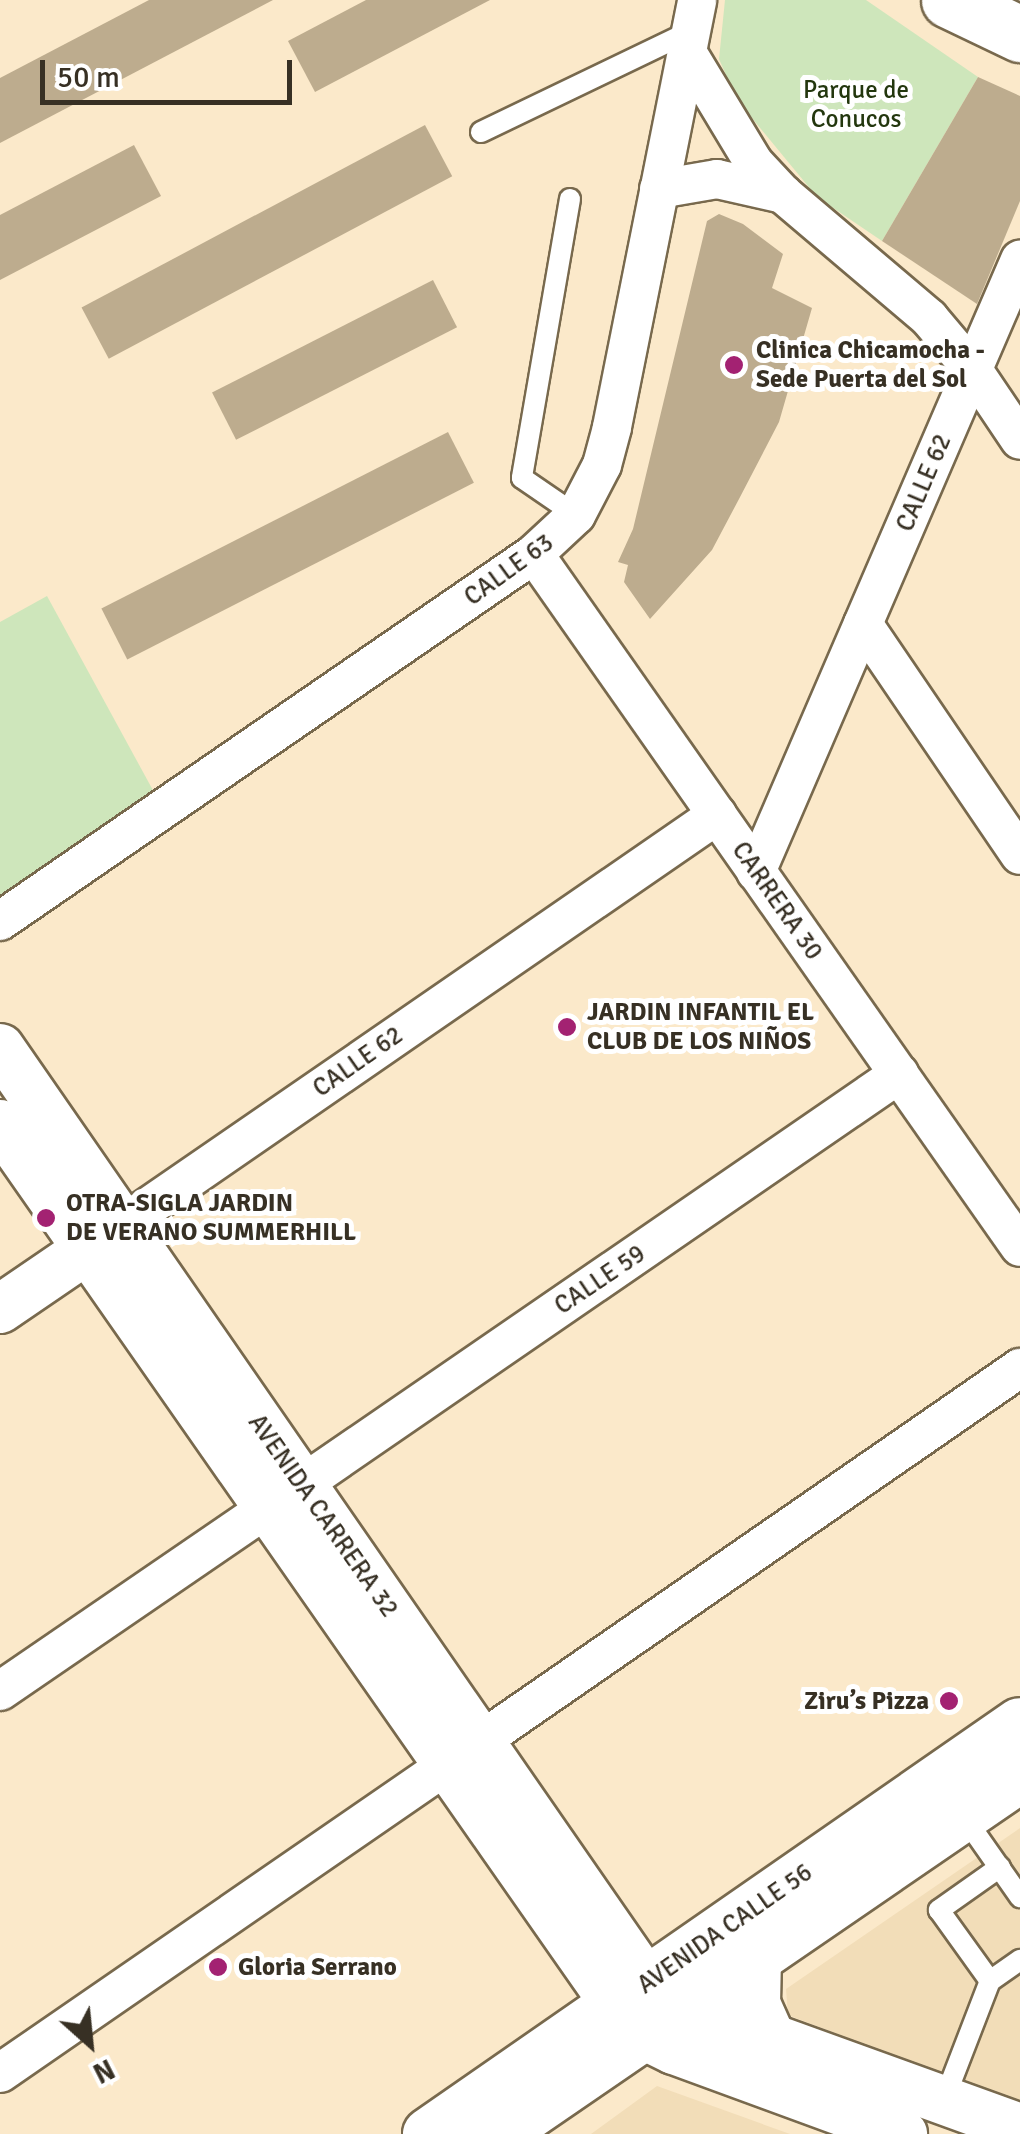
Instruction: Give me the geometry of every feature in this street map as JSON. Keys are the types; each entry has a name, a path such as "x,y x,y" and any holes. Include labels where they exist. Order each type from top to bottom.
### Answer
{"highway":[{"path":"948,0 1020,34"}],"main road":[{"name":"AVENIDA CALLE 56","path":"498,2134 647,2007 1020,1724"},
{"name":"AVENIDA CALLE 56","path":"430,2134 647,2007 755,1958 1020,1776"},
{"path":"755,1958 754,2004 769,2037"}],"street":[{"name":"CALLE 63","path":"0,921 534,554 576,515 602,465 612,428 691,28"},
{"path":"691,28 754,162 782,194 907,296 973,370 1019,436"},
{"path":"660,189 716,179 782,194"},
{"name":"CALLE 62","path":"756,872 1020,260"},
{"name":"CARRERA 30","path":"534,554 899,1074 1014,1226"},
{"path":"863,624 1020,855"},
{"name":"CALLE 62","path":"0,1309 716,815"},
{"name":"AVENIDA CARRERA 32","path":"0,1048 105,1237 463,1753 647,2007"},
{"name":"CALLE 59","path":"0,1692 899,1074"},
{"name":"AVENIDA CARRERA 32","path":"0,1124 105,1237"},
{"path":"0,2074 1020,1368"},
{"path":"647,2007 769,2037 1020,2128"},
{"path":"647,2007 903,2134"}],"lane":[{"path":"482,132 691,28"},
{"path":"570,199 522,478 576,515"},
{"path":"963,1815 1020,1897"},
{"path":"990,1981 939,1910 1000,1867"},
{"path":"944,2100 990,1981 1020,1960"}],"shaded area":[{"path":"1020,1828 1020,2104 788,2015 786,1989"},
{"path":"657,2086 790,2134 591,2134"}],"green space":[{"name":"Parque de Conucos","path":"725,0 866,0 978,77 882,241 817,197 737,100 719,59"},
{"path":"47,596 155,794 0,900 0,622"}],"building":[{"path":"149,0 273,0 0,143 0,78"},
{"path":"366,0 490,0 315,92 288,41"},
{"path":"978,77 1020,96 1020,201 977,304 882,241"},
{"path":"425,125 452,176 109,359 82,308"},
{"path":"134,145 161,196 0,280 0,215"},
{"name":"Clinica Chicamocha - Sede Puerta del Sol","path":"719,214 743,224 783,254 772,288 812,308 779,422 739,499 712,550 650,619 624,582 628,565 618,562 633,529 707,221"},
{"path":"433,280 457,327 236,440 212,393"},
{"path":"448,432 474,483 127,659 101,609"}],"place":[{"name":"Clinica Chicamocha - Sede Puerta del Sol","path":"734,365"},
{"name":"JARDIN INFANTIL EL CLUB DE LOS NIÑOS","path":"567,1027"},
{"name":"OTRA-SIGLA JARDIN DE VERANO SUMMERHILL","path":"46,1218"},
{"name":"Ziru’s Pizza","path":"949,1701"},
{"name":"Gloria Serrano","path":"218,1967"}]}
